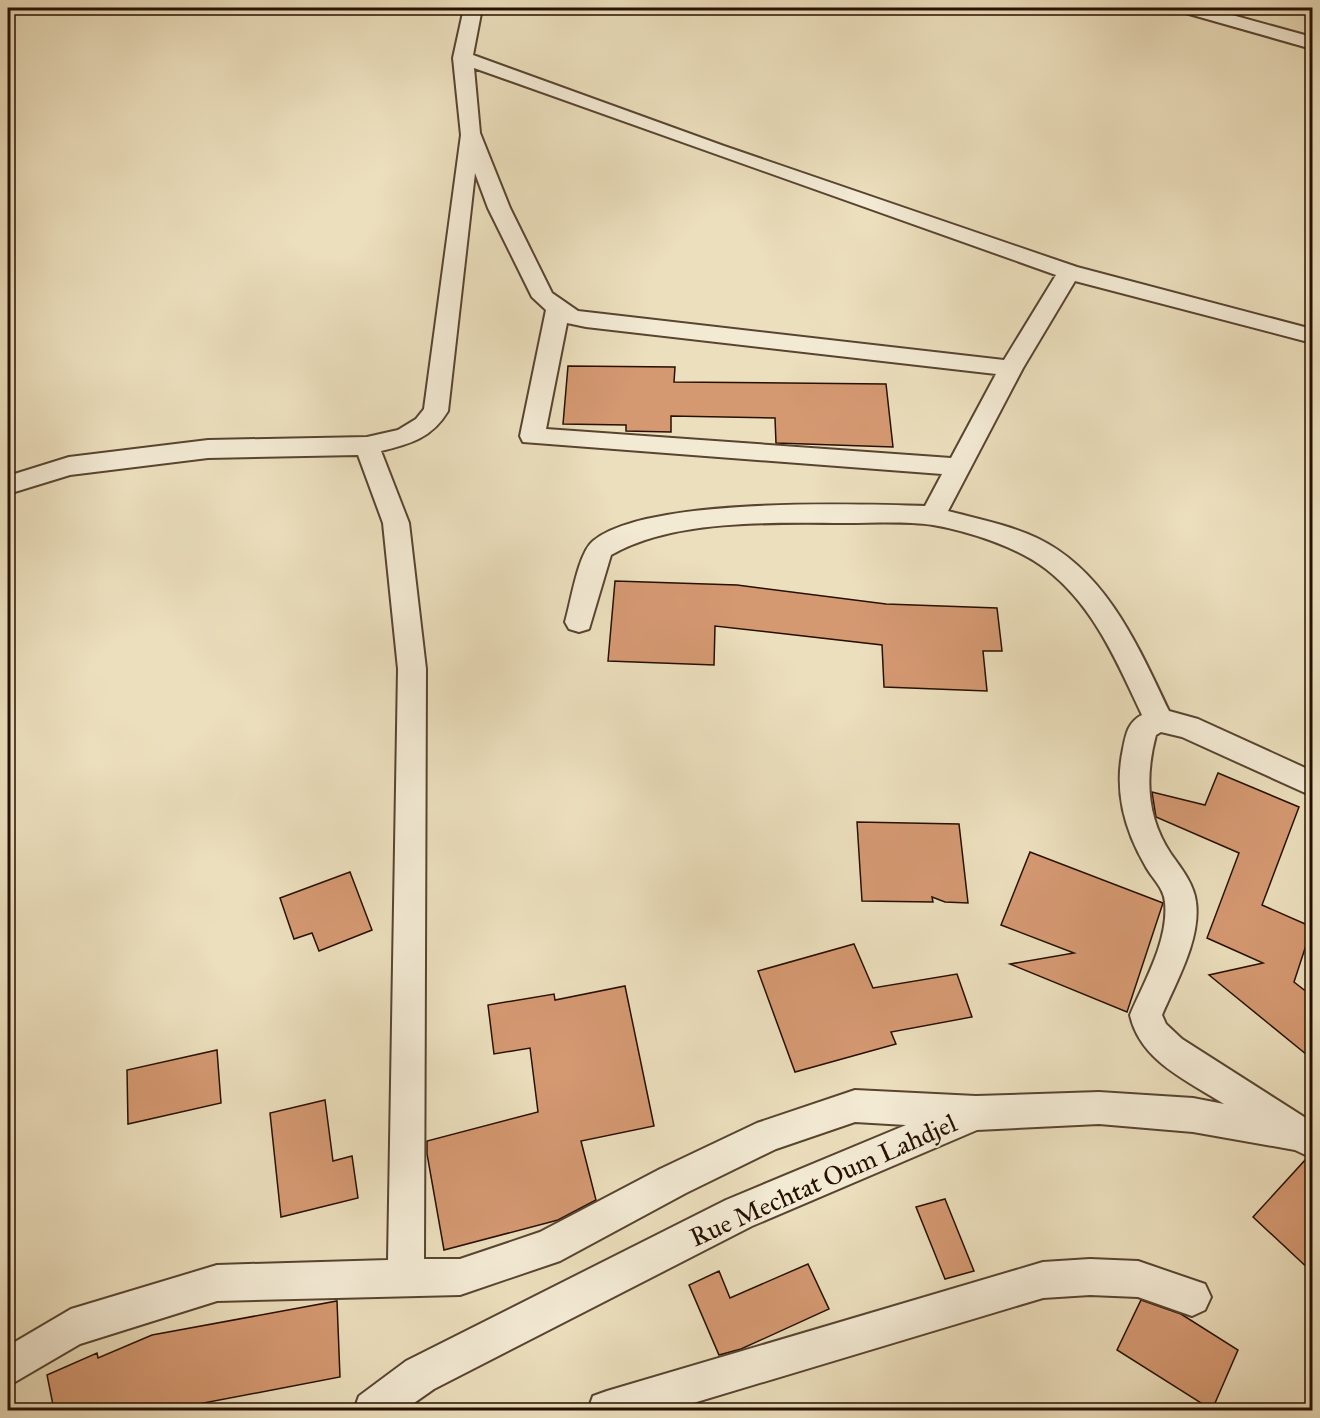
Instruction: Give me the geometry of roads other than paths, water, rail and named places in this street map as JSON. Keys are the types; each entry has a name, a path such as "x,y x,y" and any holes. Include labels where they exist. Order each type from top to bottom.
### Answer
{"street":[{"path":"8,485 69,466 208,449 367,446 405,437 425,425 436,411 470,133 463,58 473,8"},
{"path":"1188,8 1312,43"},
{"path":"463,58 706,146 1069,272 1312,336"},
{"path":"470,133 499,208 543,297 571,316 586,320 1011,368"},
{"path":"933,516 1011,368 1069,272"},
{"path":"558,309 532,436 960,467"},
{"path":"367,446 396,523 412,669 406,1278"},
{"path":"579,622 599,551 612,539 634,531 725,518 888,514 933,516 1028,546 1053,559 1077,580 1113,626 1159,720"},
{"path":"1307,1137 1170,1050 1155,1036 1148,1024 1146,1016 1180,922 1182,904 1177,888 1155,855 1135,808 1133,762 1143,728 1159,720 1188,727 1312,784"},
{"path":"8,1367 71,1328 217,1283 460,1277 547,1248 673,1181 769,1135 855,1106 976,1113"},
{"name":"Rue Mechtat Oum Lahdjel","path":"373,1410 420,1375 739,1213 976,1113 1099,1108 1193,1115 1307,1137"},
{"path":"607,1410 1043,1280 1090,1277 1138,1279 1192,1297"}]}
